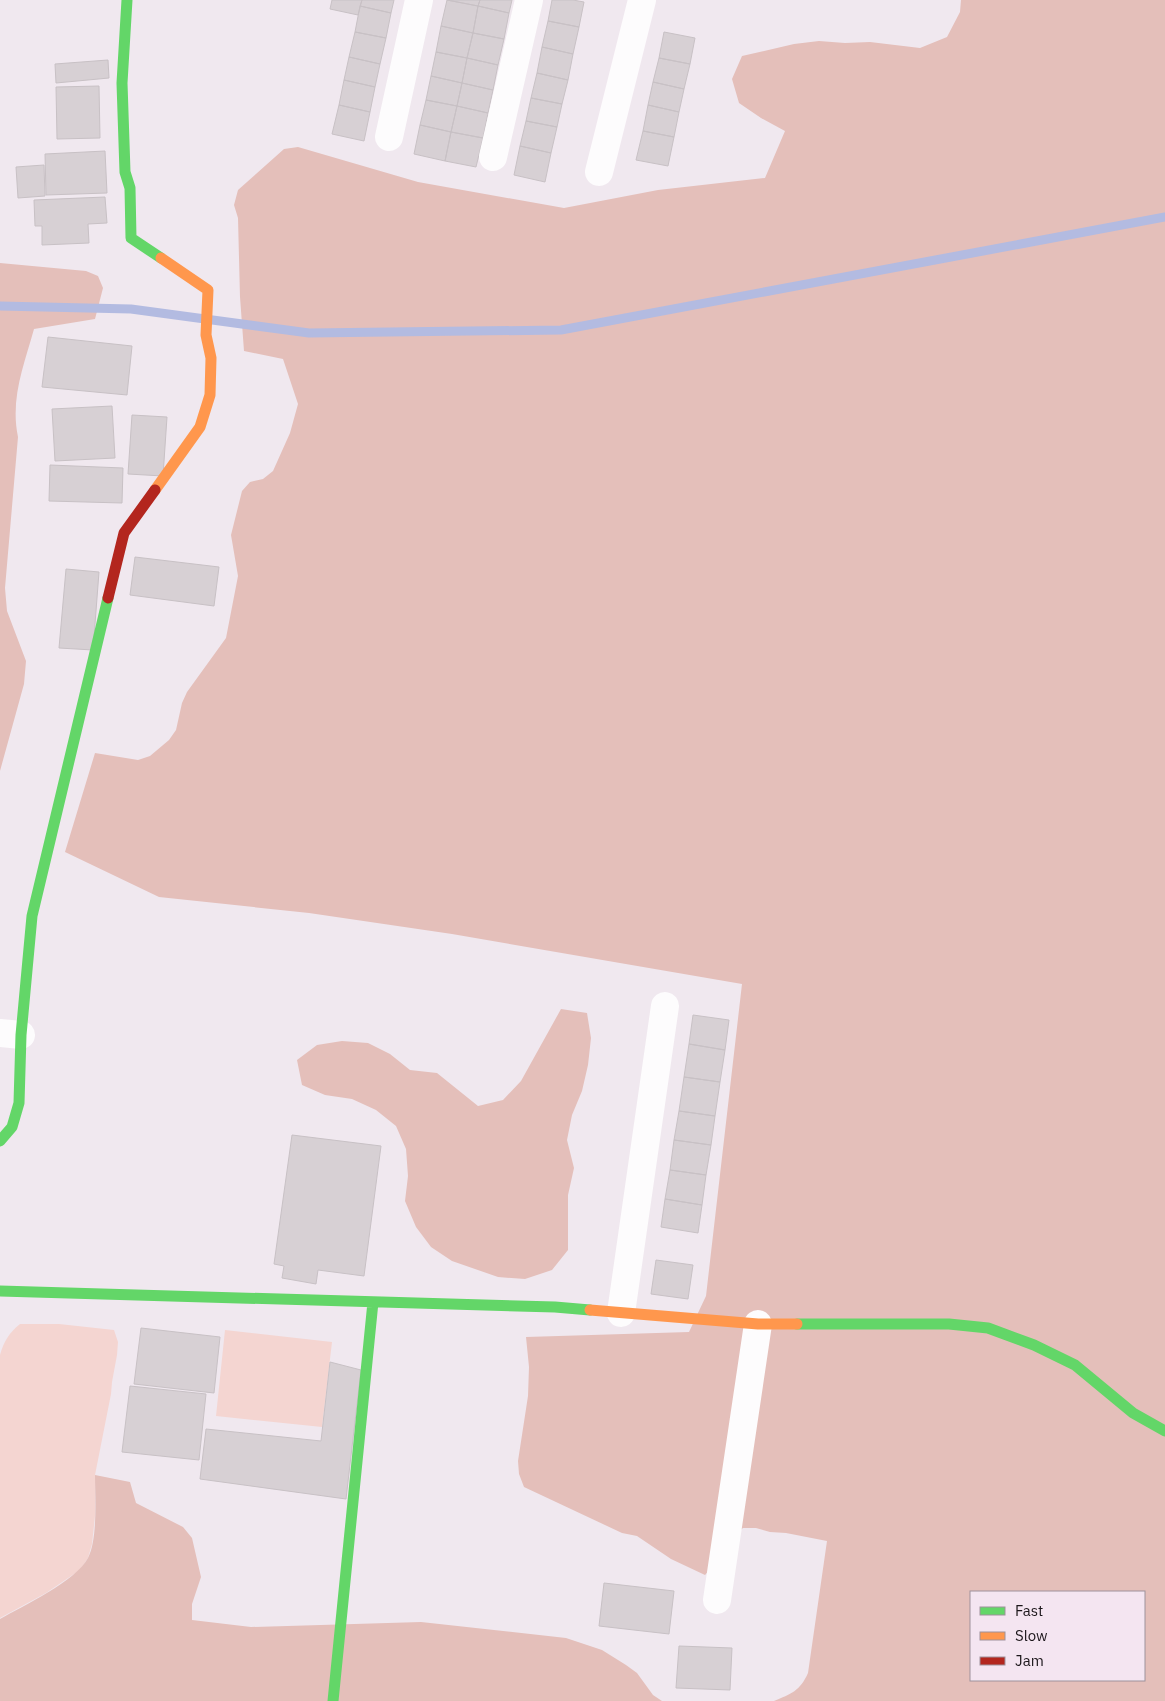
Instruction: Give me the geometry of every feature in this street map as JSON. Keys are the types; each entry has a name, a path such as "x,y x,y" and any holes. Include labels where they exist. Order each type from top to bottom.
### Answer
{"street":[{"path":"0,1141 12,1127 19,1103 10,1034 32,916 124,533 200,427 210,395 211,358 206,335 208,290 131,238 130,188 125,172 122,83 127,0"},
{"path":"389,137 419,0"},
{"path":"494,156 529,0"},
{"path":"599,172 642,0"},
{"path":"621,1313 665,1006"},
{"path":"0,1291 555,1307 758,1324 950,1324 988,1328 1034,1345 1075,1365 1133,1413 1165,1431"},
{"path":"333,1701 373,1302"},
{"path":"717,1600 758,1324"}],"shaded area":[{"path":"961,0 1165,0 1165,1701 774,1701 798,1688 808,1673 827,1541 756,1528 743,1528 732,1537 718,1561 705,1575 671,1559 637,1536 622,1533 524,1487 519,1474 518,1461 528,1396 529,1367 526,1337 689,1332 706,1296 742,984 452,934 309,913 159,897 65,852 95,753 138,760 150,756 169,740 176,730 182,703 187,692 226,638 238,576 231,535 242,491 250,482 263,479 273,471 290,433 298,404 283,359 244,351 240,297 238,218 234,205 238,190 284,149 298,147 418,182 564,208 658,190 765,178 785,131 739,103 732,79 742,56 794,44 819,41 870,42 920,48 947,37 960,12"},
{"path":"0,263 86,271 98,276 103,288 95,319 34,329 19,382 16,409 18,437 5,588 7,611 26,661 24,684 0,771"},
{"path":"561,1009 587,1013 591,1038 588,1065 582,1091 572,1115 567,1140 574,1168 568,1195 568,1250 552,1270 525,1279 498,1277 452,1261 431,1247 416,1227 405,1201 408,1176 406,1149 396,1126 376,1110 352,1099 325,1095 302,1085 297,1060 317,1045 342,1041 368,1043 390,1054 410,1070 437,1073 478,1106 503,1100 521,1081"},
{"path":"20,1324 59,1324 114,1330 118,1342 111,1394 95,1475 95,1516 92,1544 88,1558 80,1570 46,1593 0,1618 0,1355 7,1338"},
{"path":"225,1330 332,1342 322,1427 216,1416"},
{"path":"95,1475 130,1482 136,1503 183,1527 192,1538 201,1577 192,1604 192,1620 251,1627 421,1622 566,1638 602,1650 626,1665 637,1673 653,1695 662,1701 0,1701 0,1619 61,1584 82,1567 88,1558 95,1529"}],"building":[{"path":"332,0 362,0 358,15 330,9"},
{"path":"362,0 394,0 391,13 360,6"},
{"path":"447,0 480,0 478,6"},
{"path":"447,0 478,6 473,33 441,26"},
{"path":"480,0 512,0 509,13 478,6"},
{"path":"552,0 584,2 579,27 548,21"},
{"path":"360,6 391,13 386,38 355,32"},
{"path":"478,6 509,13 504,39 473,33"},
{"path":"548,21 579,27 573,54 542,47"},
{"path":"441,26 473,33 467,58 436,52"},
{"path":"355,32 386,38 380,64 349,57"},
{"path":"664,32 695,38 690,64 659,58"},
{"path":"473,33 504,39 498,65 467,58"},
{"path":"542,47 573,54 568,80 537,73"},
{"path":"436,52 467,58 462,83 431,76"},
{"path":"349,57 380,64 375,87 344,80"},
{"path":"467,58 498,65 493,90 462,83"},
{"path":"659,58 690,64 684,89 653,82"},
{"path":"108,60 109,78 56,83 55,64"},
{"path":"537,73 568,80 562,104 531,98"},
{"path":"431,76 462,83 457,106 426,100"},
{"path":"344,80 375,87 370,112 339,105"},
{"path":"653,82 684,89 679,112 648,105"},
{"path":"462,83 493,90 488,113 457,106"},
{"path":"99,86 100,138 57,139 56,87"},
{"path":"531,98 562,104 557,127 526,121"},
{"path":"426,100 457,106 451,132 420,125"},
{"path":"339,105 370,112 364,141 332,134"},
{"path":"648,105 679,112 674,137 643,131"},
{"path":"457,106 488,113 483,138 451,132"},
{"path":"526,121 557,127 551,153 520,146"},
{"path":"420,125 451,132 445,161 414,154"},
{"path":"643,131 674,137 668,166 636,160"},
{"path":"451,132 483,138 476,167 445,161"},
{"path":"520,146 551,153 545,182 514,175"},
{"path":"105,151 107,193 46,195 45,154"},
{"path":"44,165 45,196 18,198 16,167"},
{"path":"105,197 107,223 88,224 89,243 42,245 42,226 35,226 34,200"},
{"path":"48,337 132,346 127,395 42,387"},
{"path":"112,406 115,458 55,461 52,409"},
{"path":"132,415 167,417 163,476 128,474"},
{"path":"50,465 123,468 122,503 49,501"},
{"path":"135,557 219,567 214,606 130,595"},
{"path":"66,569 99,572 93,650 59,648"},
{"path":"693,1015 729,1020 725,1050 689,1044"},
{"path":"689,1044 725,1050 720,1082 684,1077"},
{"path":"684,1077 720,1082 715,1116 679,1111"},
{"path":"679,1111 715,1116 711,1145 674,1140"},
{"path":"292,1135 381,1146 364,1276 318,1270 316,1284 282,1278 284,1266 274,1264"},
{"path":"674,1140 711,1145 706,1175 670,1170"},
{"path":"670,1170 706,1175 702,1205 665,1199"},
{"path":"665,1199 702,1205 698,1233 661,1227"},
{"path":"656,1260 693,1265 688,1299 651,1294"},
{"path":"141,1328 220,1337 214,1393 134,1384"},
{"path":"330,1362 361,1370 346,1499 200,1479 206,1429 321,1441"},
{"path":"130,1386 206,1394 199,1460 122,1452"},
{"path":"604,1583 674,1591 669,1634 599,1626"},
{"path":"679,1646 732,1648 730,1690 676,1688"}],"waterway":[{"path":"0,306 131,309 309,333 561,330 1165,217"}],"traffic: fast":[{"path":"127,0 122,83 125,172 130,188 131,238 161,258"},
{"path":"0,1141 12,1127 19,1103 21,1035 32,916 108,598"},
{"path":"0,1291 555,1307 590,1310"},
{"path":"333,1701 373,1302"},
{"path":"797,1324 949,1324 988,1328 1034,1345 1075,1365 1133,1413 1165,1431"}],"traffic: slow":[{"path":"155,490 200,427 210,395 211,358 206,335 208,290 161,258"},
{"path":"590,1310 758,1324 797,1324"}],"traffic: jam":[{"path":"108,598 124,533 155,490"}]}
